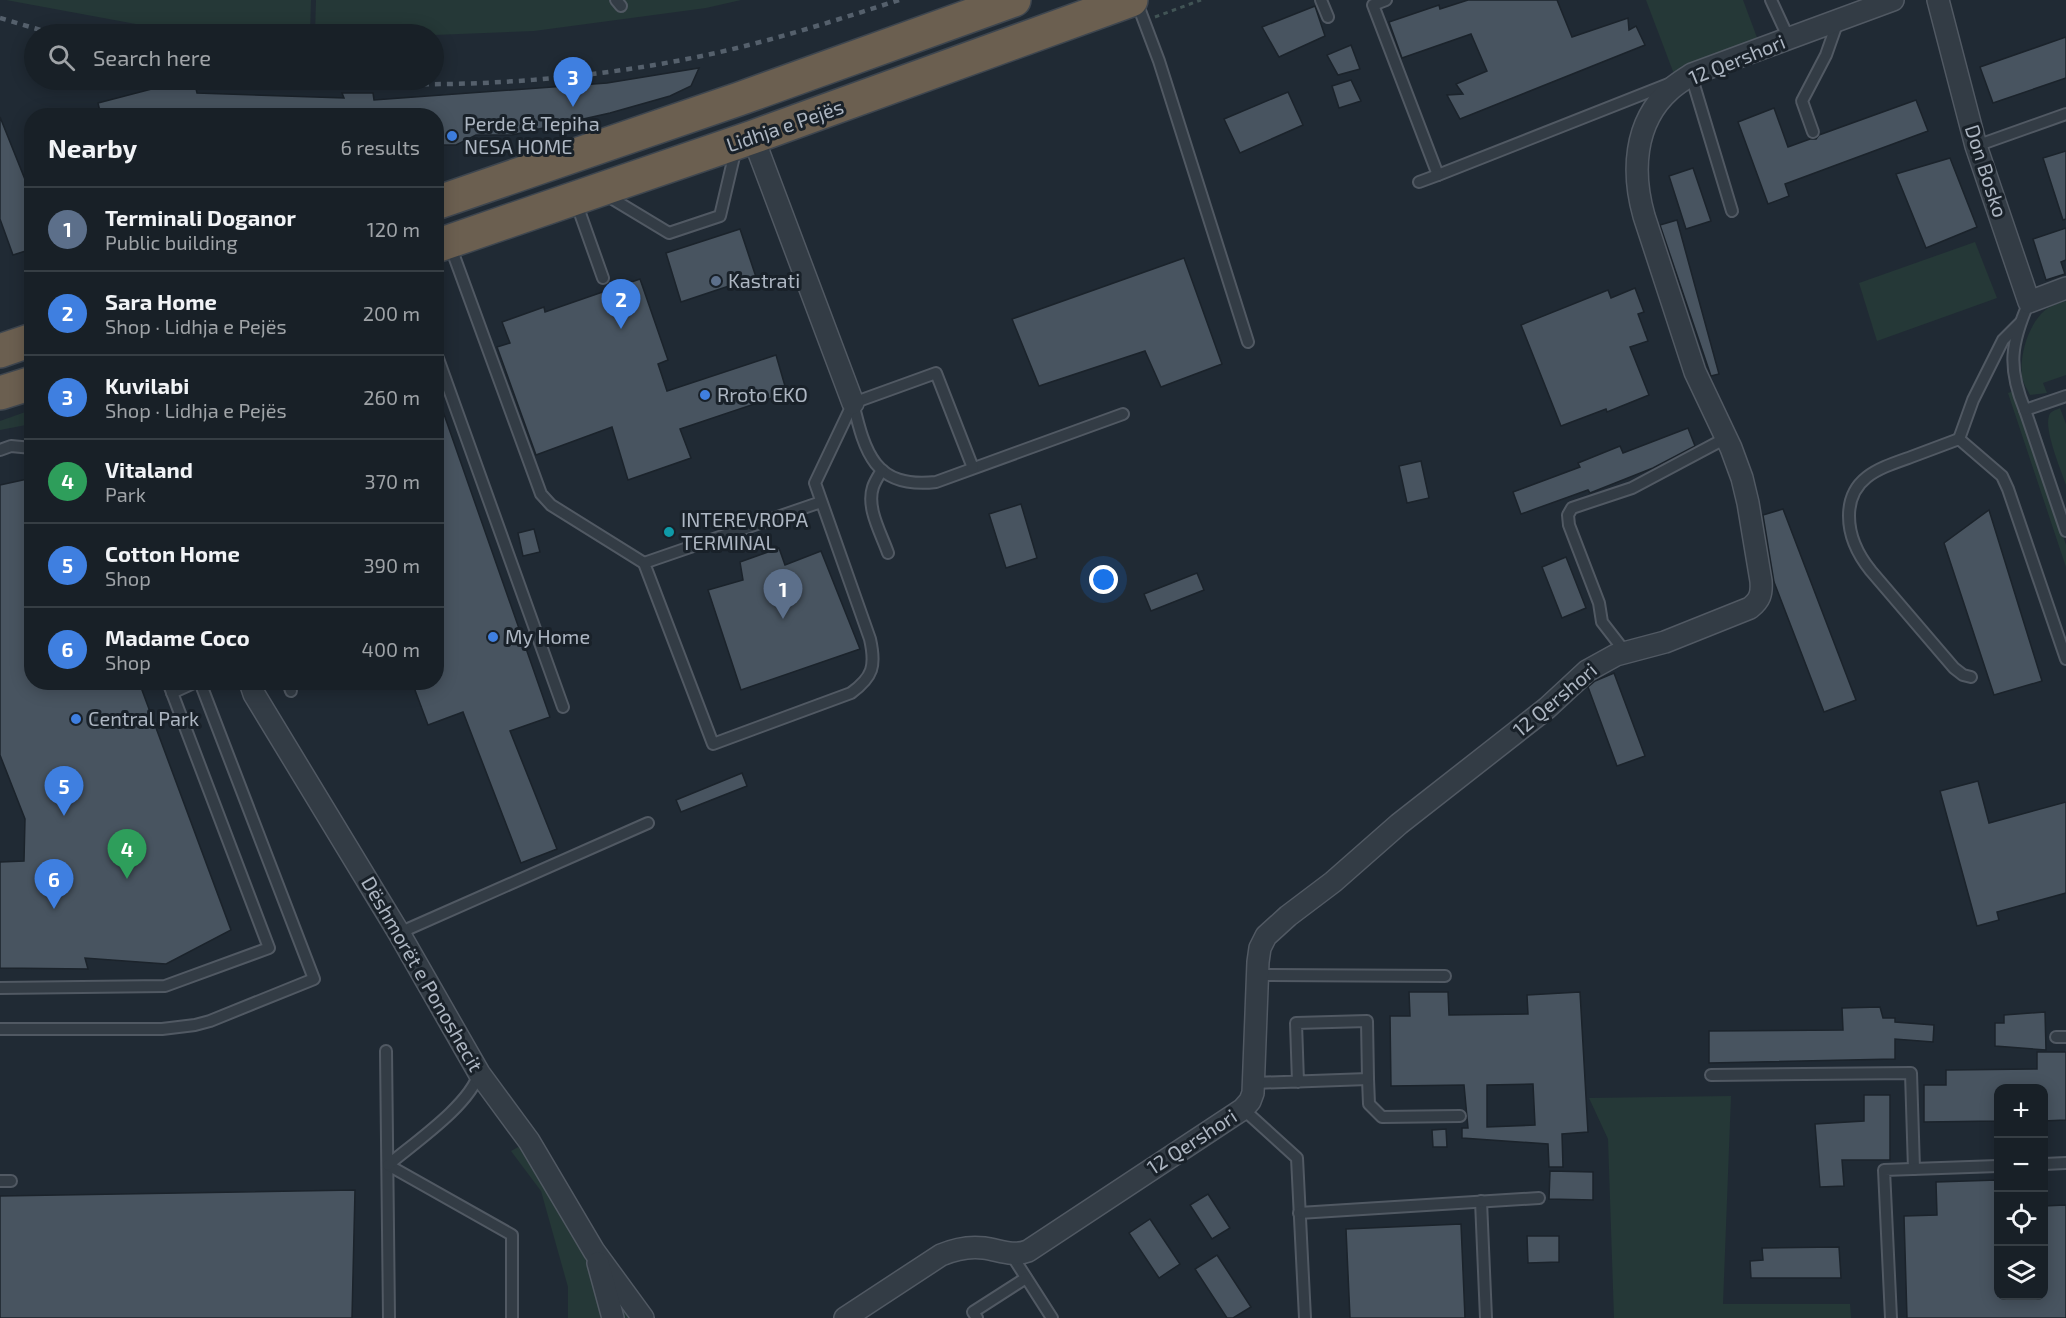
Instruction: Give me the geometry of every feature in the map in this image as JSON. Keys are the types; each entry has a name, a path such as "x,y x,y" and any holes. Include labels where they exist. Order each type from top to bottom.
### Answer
{"highway":[{"name":"Lidhja e Pejës","path":"444,200 739,99 1014,0"},
{"name":"Lidhja e Pejës","path":"444,244 745,140 1131,0"},
{"path":"0,393 24,386"}],"street":[{"name":"12 Qershori","path":"1011,1254 1020,1254 1035,1247 1244,1109 1250,1101 1254,1083 1260,948 1266,936 1288,916 1333,882 1399,824 1547,708 1600,662 1665,642 1750,608 1759,601 1762,591 1761,581 1742,478 1695,372 1644,216 1638,196 1636,175 1638,152 1643,130 1654,111 1669,91 1692,74 1893,0"},
{"name":"Don Bosko","path":"1938,0 1976,146 2029,302"},
{"path":"745,140 853,403"},
{"path":"2029,302 2066,288"},
{"name":"Dëshmorët e Ponoshecit","path":"253,690 399,933 479,1073 529,1140 594,1251 639,1314"},
{"path":"845,1318 954,1250 983,1248 1011,1254"},
{"name":"Dëshmorët e Ponoshecit","path":"594,1251 613,1318"}],"lane":[{"path":"1136,0 1159,61 1248,342"},
{"path":"1321,0 1328,17"},
{"path":"1386,0 1373,5 1438,175"},
{"path":"1771,0 1789,39"},
{"path":"1813,132 1802,100 1826,55 1838,20"},
{"path":"1419,182 1692,74 1732,211"},
{"path":"1976,146 2066,114"},
{"path":"586,194 669,233 720,216 745,140"},
{"path":"586,194 603,278"},
{"path":"444,247 541,494 551,505 644,563 713,744 851,693 870,675 873,664 870,639 815,483"},
{"path":"2029,302 2015,339 2013,367 2017,391 2066,531"},
{"path":"1971,677 1963,675 1954,668 1860,558 1849,526 1852,496 1870,473 1959,439 1973,400 2003,340 2020,323"},
{"path":"802,508 853,403 936,373 973,468"},
{"path":"444,375 563,707"},
{"path":"2025,410 2066,396"},
{"path":"853,403 865,448 875,463 882,470 904,481 921,484 936,482 1123,414"},
{"path":"1626,653 1602,622 1599,603 1569,525 1568,515 1572,508 1632,488 1726,438"},
{"path":"1959,439 2002,476 2066,659"},
{"path":"0,450 11,446 24,447"},
{"path":"882,470 873,487 871,498 888,553"},
{"path":"644,563 821,502"},
{"path":"0,988 165,986 268,948 171,690"},
{"path":"0,1029 162,1029 195,1025 314,979 203,690"},
{"path":"399,933 648,824"},
{"path":"1258,975 1445,976"},
{"path":"1298,1082 1296,1023 1367,1021 1369,1104 1382,1117 1460,1116"},
{"path":"386,1051 389,1318"},
{"path":"388,1165 469,1094 477,1082 479,1073"},
{"path":"1711,1075 1911,1073 1914,1169"},
{"path":"1254,1083 1368,1079"},
{"path":"1244,1109 1297,1158 1305,1318"},
{"path":"2048,1164 2066,1163"},
{"path":"388,1165 512,1234 512,1318"},
{"path":"1891,1318 1884,1170 1994,1166"},
{"path":"1299,1213 1539,1198"},
{"path":"1481,1201 1486,1318"},
{"path":"1011,1254 1052,1318"},
{"path":"977,1318 973,1312 1026,1278"}],"green space":[{"path":"6,0 311,0 310,24 136,24"},
{"path":"316,0 741,0 706,8 534,31 444,35 444,24 315,24"},
{"path":"1646,0 1743,0 1759,43 1674,74"},
{"path":"1975,242 1997,298 1877,341 1859,283"},
{"path":"2066,301 2066,375 2043,383 2047,393 2030,395 2021,368 2027,339 2041,314 2050,307"},
{"path":"2015,391 2066,545 2066,567 2008,393"},
{"path":"2060,408 2066,424 2066,485 2054,450 2048,422 2051,413"},
{"path":"24,412 24,425 0,430 0,421"},
{"path":"1731,1096 1723,1304 1850,1304 1851,1318 1614,1318 1608,1139 1589,1098"},
{"path":"529,1141 641,1318 568,1318 568,1287 541,1191 511,1151"}],"building":[{"path":"1468,0 1557,0 1572,37 1628,18 1629,30 1636,26 1645,45 1460,119 1447,95 1463,94 1456,84 1487,71 1471,34 1402,58 1389,22 1439,5 1440,9"},
{"path":"1315,6 1325,36 1279,57 1262,27"},
{"path":"2066,37 2066,78 1993,103 1980,67"},
{"path":"1351,45 1360,69 1338,75 1327,55"},
{"path":"699,68 691,86 670,96 610,113 512,135 476,135 456,145 444,145 444,108 99,108 98,103 148,90 196,90 197,93 344,98 342,93 373,93 374,100 607,83"},
{"path":"1351,80 1361,101 1339,108 1332,86"},
{"path":"1288,92 1303,125 1240,153 1224,119"},
{"path":"1916,100 1928,131 1785,184 1789,196 1768,204 1738,122 1774,108 1788,147 1816,139 1819,135"},
{"path":"0,117 24,177 24,252 13,255 0,219"},
{"path":"2066,151 2066,219 2063,220 2043,158"},
{"path":"1950,158 1977,227 1926,248 1896,174"},
{"path":"1693,168 1711,221 1686,229 1669,176"},
{"path":"1677,220 1719,374 1711,376 1660,225"},
{"path":"2066,228 2066,260 2061,262 2065,274 2046,280 2033,239"},
{"path":"740,229 756,277 681,302 666,253"},
{"path":"1184,258 1222,364 1161,387 1145,351 1039,386 1012,319"},
{"path":"640,279 668,360 658,364 667,391 776,355 787,393 680,429 691,458 628,480 612,427 536,455 497,347 510,343 502,322 544,307 545,312"},
{"path":"1635,288 1644,312 1638,314 1648,341 1630,347 1649,395 1607,412 1606,409 1561,426 1521,325 1608,290 1611,298"},
{"path":"444,414 550,717 510,731 557,849 521,863 463,712 428,725 415,690 444,690"},
{"path":"1688,428 1695,446 1653,468 1590,493 1588,490 1521,514 1513,492 1580,467 1578,463 1620,446 1623,453"},
{"path":"1421,461 1429,498 1407,503 1399,466"},
{"name":"Central Park","path":"24,480 24,690 142,690 231,930 166,964 85,958 88,969 0,968 0,862 24,861 25,819 0,755 0,485"},
{"path":"1021,504 1037,558 1006,568 989,514"},
{"path":"1783,509 1856,700 1824,712 1774,582 1763,515"},
{"path":"1989,510 2042,681 1994,695 1944,543"},
{"path":"534,529 540,552 523,556 518,533"},
{"path":"779,548 785,565 821,551 860,649 741,690 708,590 743,580 740,562"},
{"path":"1566,557 1586,608 1562,618 1542,567"},
{"path":"1197,573 1204,590 1151,611 1144,594"},
{"path":"1614,673 1645,756 1617,766 1588,687 1595,681"},
{"path":"742,773 747,786 681,812 676,800"},
{"path":"1978,781 1989,823 2066,802 2066,893 1997,912 1999,920 1977,926 1940,791"},
{"path":"1409,992 1448,992 1449,1015 1528,1014 1527,995 1580,992 1588,1132 1562,1134 1563,1167 1549,1167 1548,1144 1462,1138 1462,1128 1468,1128 1464,1085 1391,1086 1390,1016 1410,1016","holes":["1533,1084 1535,1125 1487,1127 1487,1085"]},
{"path":"1880,1007 1883,1018 1895,1018 1895,1022 1934,1025 1933,1042 1895,1039 1895,1059 1709,1063 1709,1031 1843,1030 1842,1008"},
{"path":"2045,1012 2046,1050 1995,1046 1995,1023 2004,1023 2004,1015"},
{"path":"2037,1052 2066,1052 2066,1120 2048,1121 2048,1084 1994,1084 1994,1121 1924,1122 1924,1085 1946,1085 1946,1070 2037,1069"},
{"path":"1864,1095 1890,1095 1890,1160 1842,1160 1844,1186 1820,1187 1815,1124 1864,1121"},
{"path":"1446,1129 1447,1147 1433,1147 1432,1130"},
{"path":"1550,1171 1593,1172 1593,1200 1549,1199"},
{"path":"1994,1180 1994,1300 2048,1300 2048,1206 2066,1205 2066,1318 1907,1318 1904,1216 1937,1215 1936,1182"},
{"path":"355,1190 352,1318 0,1318 0,1196"},
{"path":"1208,1194 1230,1228 1212,1239 1190,1205"},
{"path":"1150,1219 1180,1264 1159,1278 1129,1233"},
{"path":"1461,1224 1465,1318 1350,1318 1346,1229"},
{"path":"1527,1236 1559,1236 1559,1262 1528,1263"},
{"path":"1839,1247 1841,1278 1751,1278 1750,1261 1763,1260 1762,1248"},
{"path":"1217,1255 1251,1307 1233,1318 1227,1318 1195,1269"}],"railway":[{"path":"444,84 559,78 661,64 711,54 806,29 899,0"},
{"path":"0,18 24,25"}],"place":[{"name":"Kuvilabi","path":"573,107"},
{"name":"Perde & Tepiha NESA HOME","path":"452,136"},
{"name":"Kastrati","path":"716,281"},
{"name":"Sara Home","path":"621,329"},
{"name":"Rroto EKO","path":"705,395"},
{"name":"INTEREVROPA TERMINAL","path":"669,532"},
{"name":"Terminali Doganor","path":"783,619"},
{"name":"My Home","path":"493,637"},
{"name":"Central Park","path":"76,719"},
{"name":"Cotton Home","path":"64,816"},
{"name":"Vitaland","path":"127,879"},
{"name":"Madame Coco","path":"54,909"}]}
